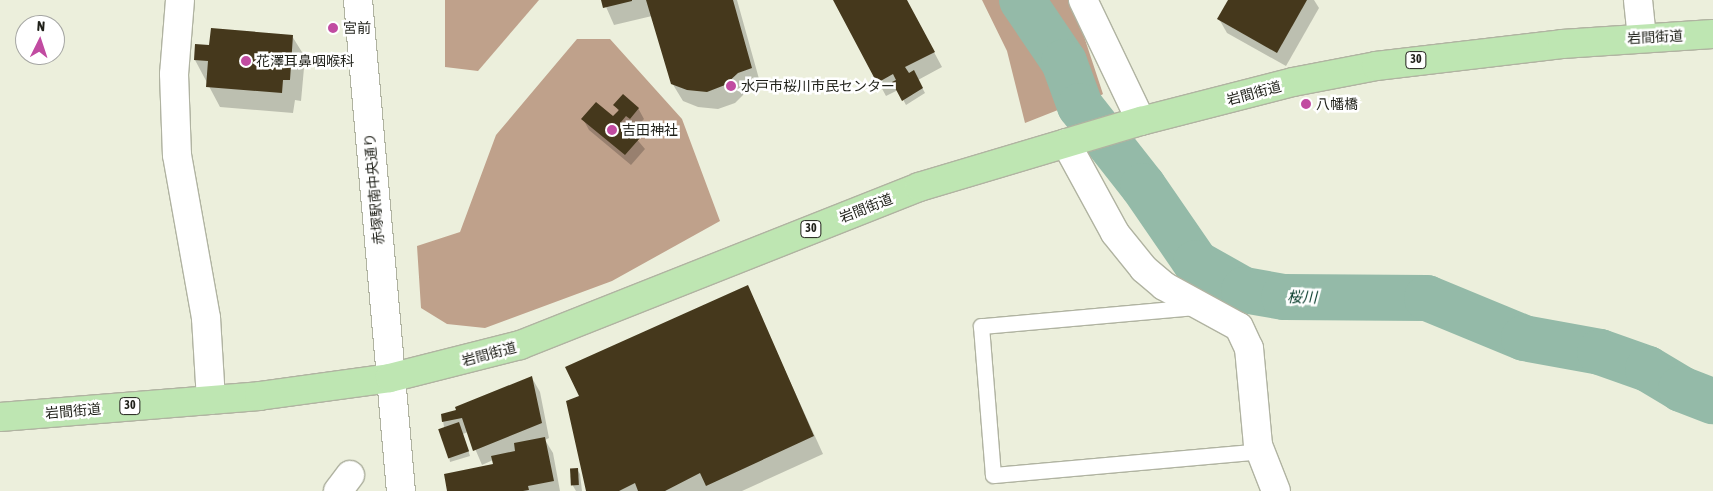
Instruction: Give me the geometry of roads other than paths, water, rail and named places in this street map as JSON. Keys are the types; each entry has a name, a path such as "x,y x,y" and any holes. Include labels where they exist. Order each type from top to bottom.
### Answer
{"main road":[{"name":"岩間街道","path":"0,417 211,400 390,378 520,345 919,187 1133,123 1293,82 1376,66 1468,53 1642,37 1713,34"}],"street":[{"path":"180,0 174,74 176,156 206,318 211,400"},
{"name":"赤塚駅南中央通り","path":"358,0 400,491"},
{"path":"1638,0 1642,37"},
{"path":"1086,2 1133,123"},
{"path":"1071,141 1115,233 1144,269 1164,286 1239,327 1249,348 1261,451 1276,491"}],"lane":[{"path":"1202,306 981,326 993,475 1261,451"}],"waterway":[{"name":"桜川","path":"1022,0 1064,62 1080,106 1143,186 1196,263 1244,290 1284,297 1427,298 1524,338 1600,352 1648,369 1681,389 1713,401"}],"place":[{"name":"宮前","path":"333,28"},
{"name":"花澤耳鼻咽喉科","path":"246,61"},
{"name":"水戸市桜川市民センター","path":"731,86"},
{"name":"八幡橋","path":"1306,104"},
{"name":"吉田神社","path":"612,130"}]}
